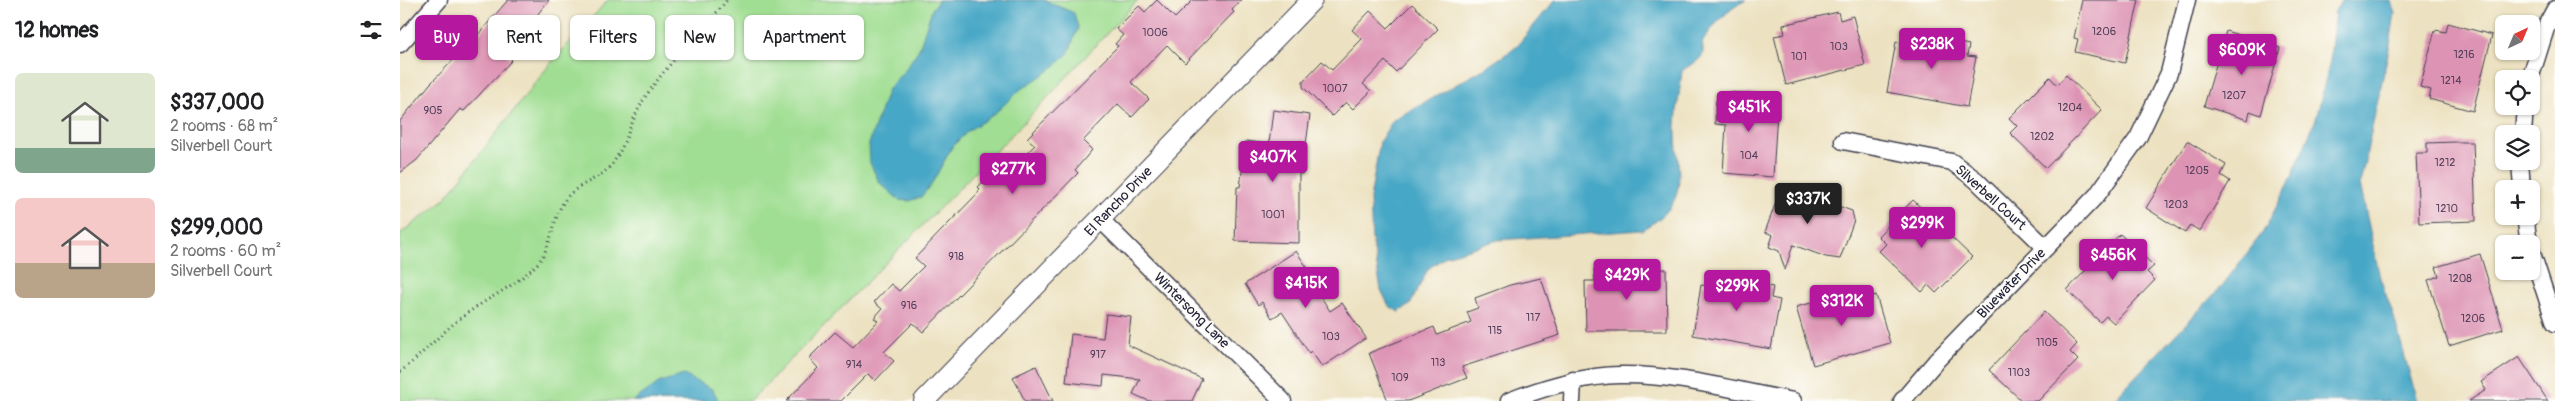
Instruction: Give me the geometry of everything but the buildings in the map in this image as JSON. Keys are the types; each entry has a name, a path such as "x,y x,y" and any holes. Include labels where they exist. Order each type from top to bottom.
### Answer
{"street":[{"path":"400,44 439,0"},
{"name":"El Rancho Drive","path":"924,401 1312,0"},
{"name":"Bluewater Drive","path":"1902,401 1937,360 2097,195 2138,138 2169,74 2188,0"},
{"path":"2533,70 2548,22 2555,9"},
{"name":"Silverbell Court","path":"1843,141 1952,162 1976,180 2046,248"},
{"name":"Wintersong Lane","path":"1100,219 1283,401"},
{"path":"2540,277 2555,323"},
{"path":"1509,401 1573,380 1620,375 1673,379 1793,401"},
{"path":"1572,401 1573,380"}],"path":[{"path":"400,372 462,318 528,273 538,263 546,252 565,202 571,193 602,174 612,164 645,98 680,51 700,32 726,0"}],"green space":[{"path":"608,0 1138,0 1034,112 750,401 400,401 400,234 444,200 550,64 554,60 560,60 560,53 570,42 570,60 655,60 655,15 594,15"}],"water":[{"path":"939,0 1044,0 1074,13 1078,28 1068,54 1049,71 1021,89 993,115 969,130 952,147 931,185 921,197 909,201 899,200 879,182 870,163 869,144 888,89 905,70 919,49 932,9"},
{"path":"1555,0 1746,0 1733,8 1716,24 1702,43 1703,54 1701,57 1682,71 1676,125 1678,184 1676,196 1670,208 1659,219 1642,230 1498,240 1446,256 1428,269 1410,305 1399,312 1389,306 1381,290 1372,239 1370,199 1380,141 1393,120 1482,70 1515,48"},
{"path":"2342,0 2391,0 2395,14 2360,184 2380,278 2394,317 2417,401 2112,401 2222,286 2263,232 2289,183 2316,119 2330,61 2335,11"},
{"path":"684,375 712,389 719,401 633,401 660,382"}]}
